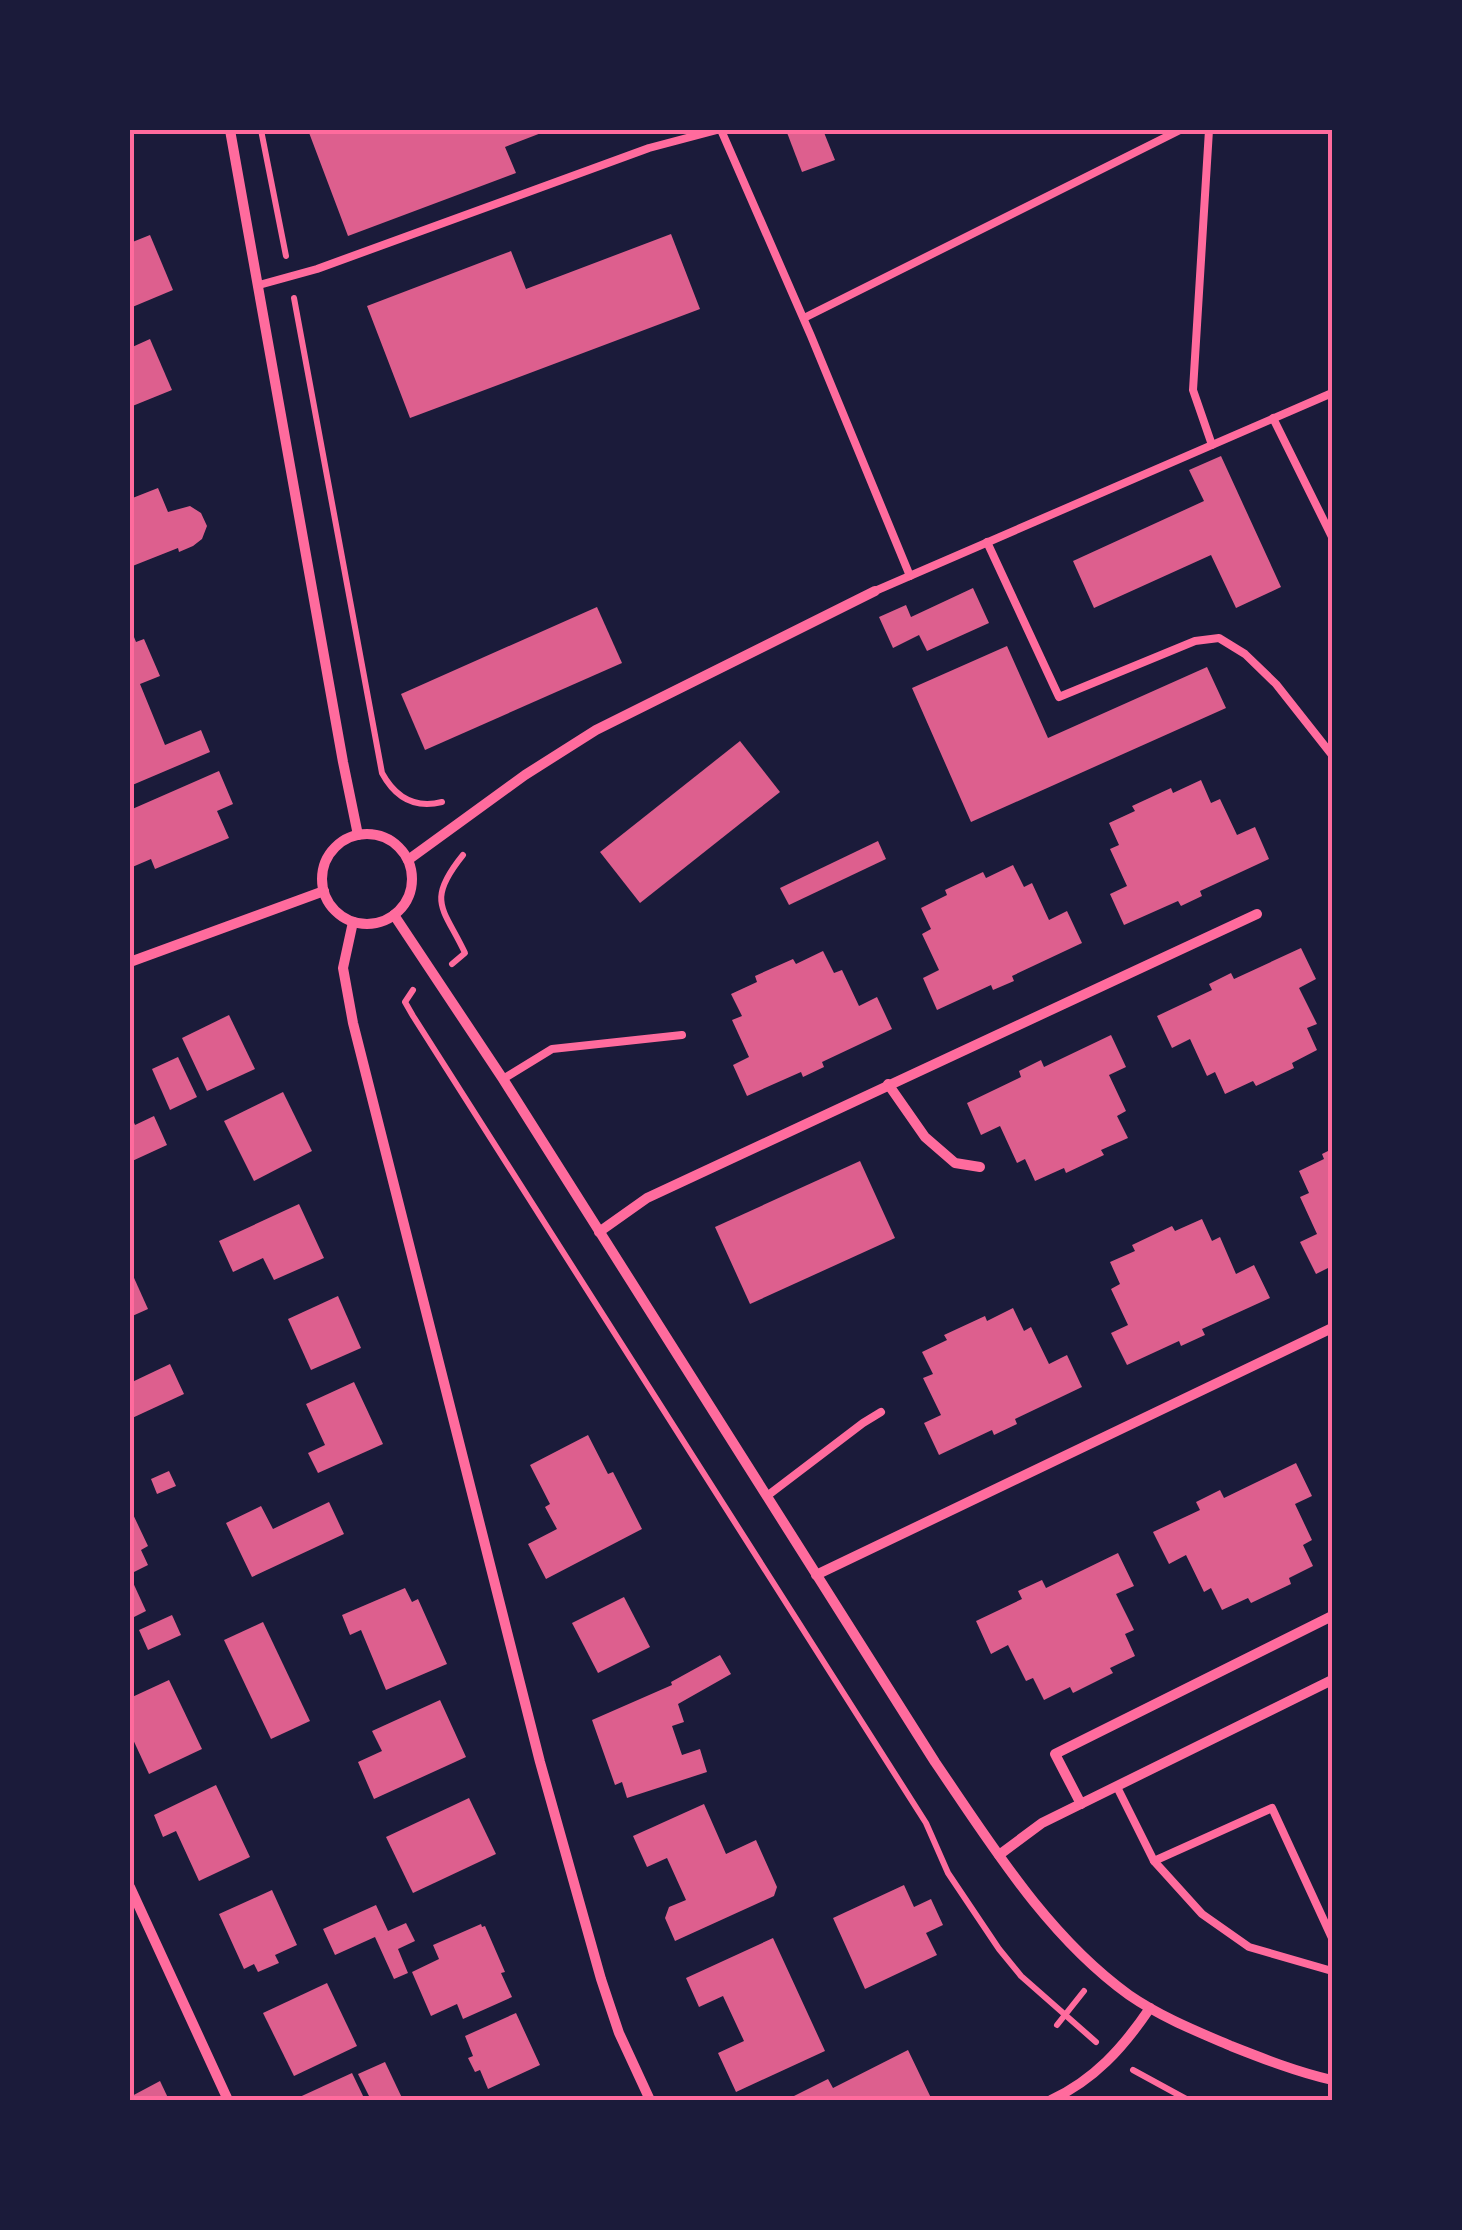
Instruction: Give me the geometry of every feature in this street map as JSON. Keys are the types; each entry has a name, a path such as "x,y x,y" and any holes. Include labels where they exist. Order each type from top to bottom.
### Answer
{"street":[{"path":"230,130 358,835"},
{"path":"408,860 525,775 596,730 875,591"},
{"path":"373,834 387,839 408,860 408,900 381,922 353,922 334,910 324,891 324,867 336,846 346,839 373,834"},
{"path":"130,962 324,891"},
{"path":"599,1232 647,1198 1257,914"},
{"path":"394,915 503,1080 935,1762 999,1855 1055,1926 1126,1992 1177,2024 1309,2075 1332,2080"},
{"path":"353,922 344,968 358,1042 545,1781 609,2006 650,2100"},
{"path":"888,1084 925,1137 955,1163 980,1167"},
{"path":"816,1575 1332,1328"},
{"path":"1081,1804 1054,1754 1332,1616"},
{"path":"999,1855 1042,1823 1332,1680"},
{"path":"130,1887 228,2100"},
{"path":"1051,2100 1091,2077 1131,2036 1150,2008"}],"lane":[{"path":"258,285 317,269 648,148 719,130 804,318 910,576"},
{"path":"804,318 1180,130"},
{"path":"1209,130 1193,390 1212,444"},
{"path":"875,591 1332,393"},
{"path":"1273,418 1332,536"},
{"path":"987,542 1060,697 1195,641 1219,638 1245,654 1276,684 1332,755"},
{"path":"503,1080 552,1049 682,1034"},
{"path":"766,1496 882,1412"},
{"path":"1117,1787 1154,1862 1202,1914 1249,1946 1332,1971"},
{"path":"1154,1862 1272,1808 1332,1938"}],"path":[{"path":"261,130 382,772 396,794 409,801 435,804 462,791 489,833 472,844 448,873 440,898 441,910 465,953 410,992 405,1002 926,1823 948,1874 999,1949 1021,1976 1113,2056 1188,2100"}],"building":[{"path":"308,130 549,130 505,147 516,173 348,236"},
{"path":"786,130 823,130 835,160 802,172"},
{"path":"671,234 700,309 410,418 367,306 511,251 526,289"},
{"path":"150,235 173,290 130,308 130,243"},
{"path":"150,339 172,390 130,407 130,348"},
{"path":"1221,456 1281,587 1236,608 1211,555 1094,608 1073,561 1204,501 1189,470"},
{"path":"158,488 168,512 190,506 201,513 207,526 202,539 193,546 130,567 130,499"},
{"path":"973,588 989,623 927,651 919,635 893,648 879,617 906,605 911,617"},
{"path":"597,607 622,663 425,750 401,694"},
{"path":"130,627 136,642 144,639 160,676 140,684 165,745 201,730 210,752 130,786"},
{"path":"1007,646 1048,738 1207,667 1226,708 971,822 912,688"},
{"path":"740,741 780,792 640,903 600,852"},
{"path":"219,771 233,804 217,811 229,838 155,869 151,859 130,868 130,810"},
{"path":"1201,780 1211,803 1220,799 1237,835 1255,827 1269,859 1200,891 1202,896 1181,906 1178,901 1124,925 1110,894 1127,886 1110,849 1119,845 1109,823 1135,811 1132,806 1171,788 1173,793"},
{"path":"878,841 886,859 789,905 780,888"},
{"path":"1013,865 1024,887 1032,883 1049,920 1067,911 1082,943 1012,976 1014,981 993,990 991,985 937,1010 923,978 939,970 922,934 931,929 921,908 947,895 945,890 983,872 986,878"},
{"path":"1301,948 1316,979 1299,988 1317,1024 1307,1028 1317,1050 1292,1063 1294,1068 1256,1086 1253,1081 1225,1094 1215,1072 1207,1076 1190,1039 1172,1048 1157,1016 1212,990 1209,984 1231,973 1234,979"},
{"path":"823,951 834,973 842,970 859,1006 877,997 892,1029 822,1062 824,1067 803,1077 801,1072 747,1096 733,1065 749,1057 732,1020 742,1016 731,994 757,982 755,976"},
{"path":"229,1015 255,1069 207,1091 182,1038"},
{"path":"1111,1035 1126,1067 1109,1075 1126,1111 1117,1116 1128,1138 1101,1150 1104,1155 1066,1173 1064,1168 1035,1181 1025,1159 1017,1163 1000,1126 981,1135 967,1103 1021,1077 1019,1071 1041,1060 1044,1067"},
{"path":"178,1057 197,1097 170,1110 152,1069"},
{"path":"283,1092 312,1151 254,1181 224,1121"},
{"path":"130,1113 135,1125 154,1116 167,1145 130,1162"},
{"path":"1332,1149 1332,1266 1316,1274 1300,1242 1317,1234 1300,1197 1309,1193 1299,1171 1324,1159 1322,1154"},
{"path":"860,1161 895,1238 750,1304 715,1227"},
{"path":"299,1204 324,1258 274,1280 263,1258 233,1272 219,1241"},
{"path":"1202,1219 1212,1241 1220,1237 1236,1274 1254,1265 1270,1298 1202,1329 1205,1335 1181,1346 1179,1341 1127,1365 1111,1333 1128,1325 1111,1289 1120,1284 1110,1262 1135,1251 1132,1245 1172,1226 1175,1231"},
{"path":"130,1269 148,1309 130,1317"},
{"path":"338,1296 361,1348 311,1370 288,1319"},
{"path":"1013,1308 1024,1331 1031,1327 1049,1364 1067,1355 1082,1387 1015,1419 1017,1424 994,1435 992,1430 939,1455 924,1423 941,1415 923,1378 933,1374 922,1352 947,1340 944,1335"},
{"path":"170,1364 184,1394 130,1419 130,1383"},
{"path":"354,1382 383,1444 318,1473 308,1453 325,1445 306,1404"},
{"path":"588,1435 608,1474 613,1472 642,1529 546,1579 528,1544 557,1529 545,1507 550,1504 530,1465"},
{"path":"1296,1463 1312,1496 1295,1504 1312,1540 1303,1545 1313,1566 1289,1578 1291,1584 1251,1603 1248,1598 1222,1610 1211,1588 1204,1592 1186,1555 1169,1564 1153,1532 1200,1510 1196,1502 1220,1490 1224,1498"},
{"path":"169,1471 176,1486 157,1494 151,1479"},
{"path":"329,1502 344,1534 252,1577 226,1523 261,1506 273,1529"},
{"path":"130,1508 148,1546 141,1550 148,1565 130,1574"},
{"path":"1118,1553 1134,1586 1116,1594 1134,1630 1125,1634 1135,1656 1110,1668 1113,1673 1073,1693 1070,1687 1044,1700 1033,1678 1026,1681 1008,1645 991,1654 976,1621 1022,1599 1018,1591 1042,1580 1046,1588"},
{"path":"130,1576 146,1611 130,1619"},
{"path":"405,1588 412,1602 418,1599 447,1664 386,1690 361,1630 350,1635 342,1615"},
{"path":"624,1597 650,1647 598,1673 572,1623"},
{"path":"172,1615 181,1635 148,1650 139,1630"},
{"path":"263,1622 310,1721 271,1739 224,1640"},
{"path":"720,1655 731,1674 678,1704 684,1722 672,1726 682,1755 700,1749 707,1772 627,1798 622,1782 615,1785 592,1720 672,1685 671,1682"},
{"path":"169,1680 202,1749 149,1774 130,1733 130,1698"},
{"path":"440,1700 466,1757 374,1799 358,1762 382,1751 372,1731"},
{"path":"216,1785 250,1857 199,1881 176,1831 163,1837 154,1815"},
{"path":"469,1798 496,1854 413,1893 386,1837"},
{"path":"704,1804 726,1854 756,1840 777,1887 774,1896 675,1941 665,1918 669,1907 686,1900 667,1858 647,1867 633,1836"},
{"path":"904,1885 914,1907 931,1899 943,1925 926,1933 937,1955 865,1989 833,1918"},
{"path":"272,1890 297,1945 275,1955 279,1963 258,1972 254,1964 244,1969 219,1914"},
{"path":"376,1905 388,1931 406,1923 415,1941 398,1949 408,1973 394,1979 375,1937 335,1955 323,1929"},
{"path":"481,1924 505,1972 501,1973 512,1997 463,2019 457,2004 431,2016 412,1972 439,1959 433,1945"},
{"path":"773,1938 825,2051 736,2092 718,2053 744,2041 723,1996 699,2007 686,1978"},
{"path":"327,1983 357,2046 294,2076 263,2013"},
{"path":"516,2013 540,2065 488,2089 480,2070 475,2072 468,2058 473,2056 465,2036"},
{"path":"908,2050 932,2100 786,2100 828,2079 833,2088"},
{"path":"385,2062 403,2100 371,2100 358,2074"},
{"path":"352,2073 365,2100 293,2100"},
{"path":"160,2081 169,2100 130,2100 130,2097"}]}
